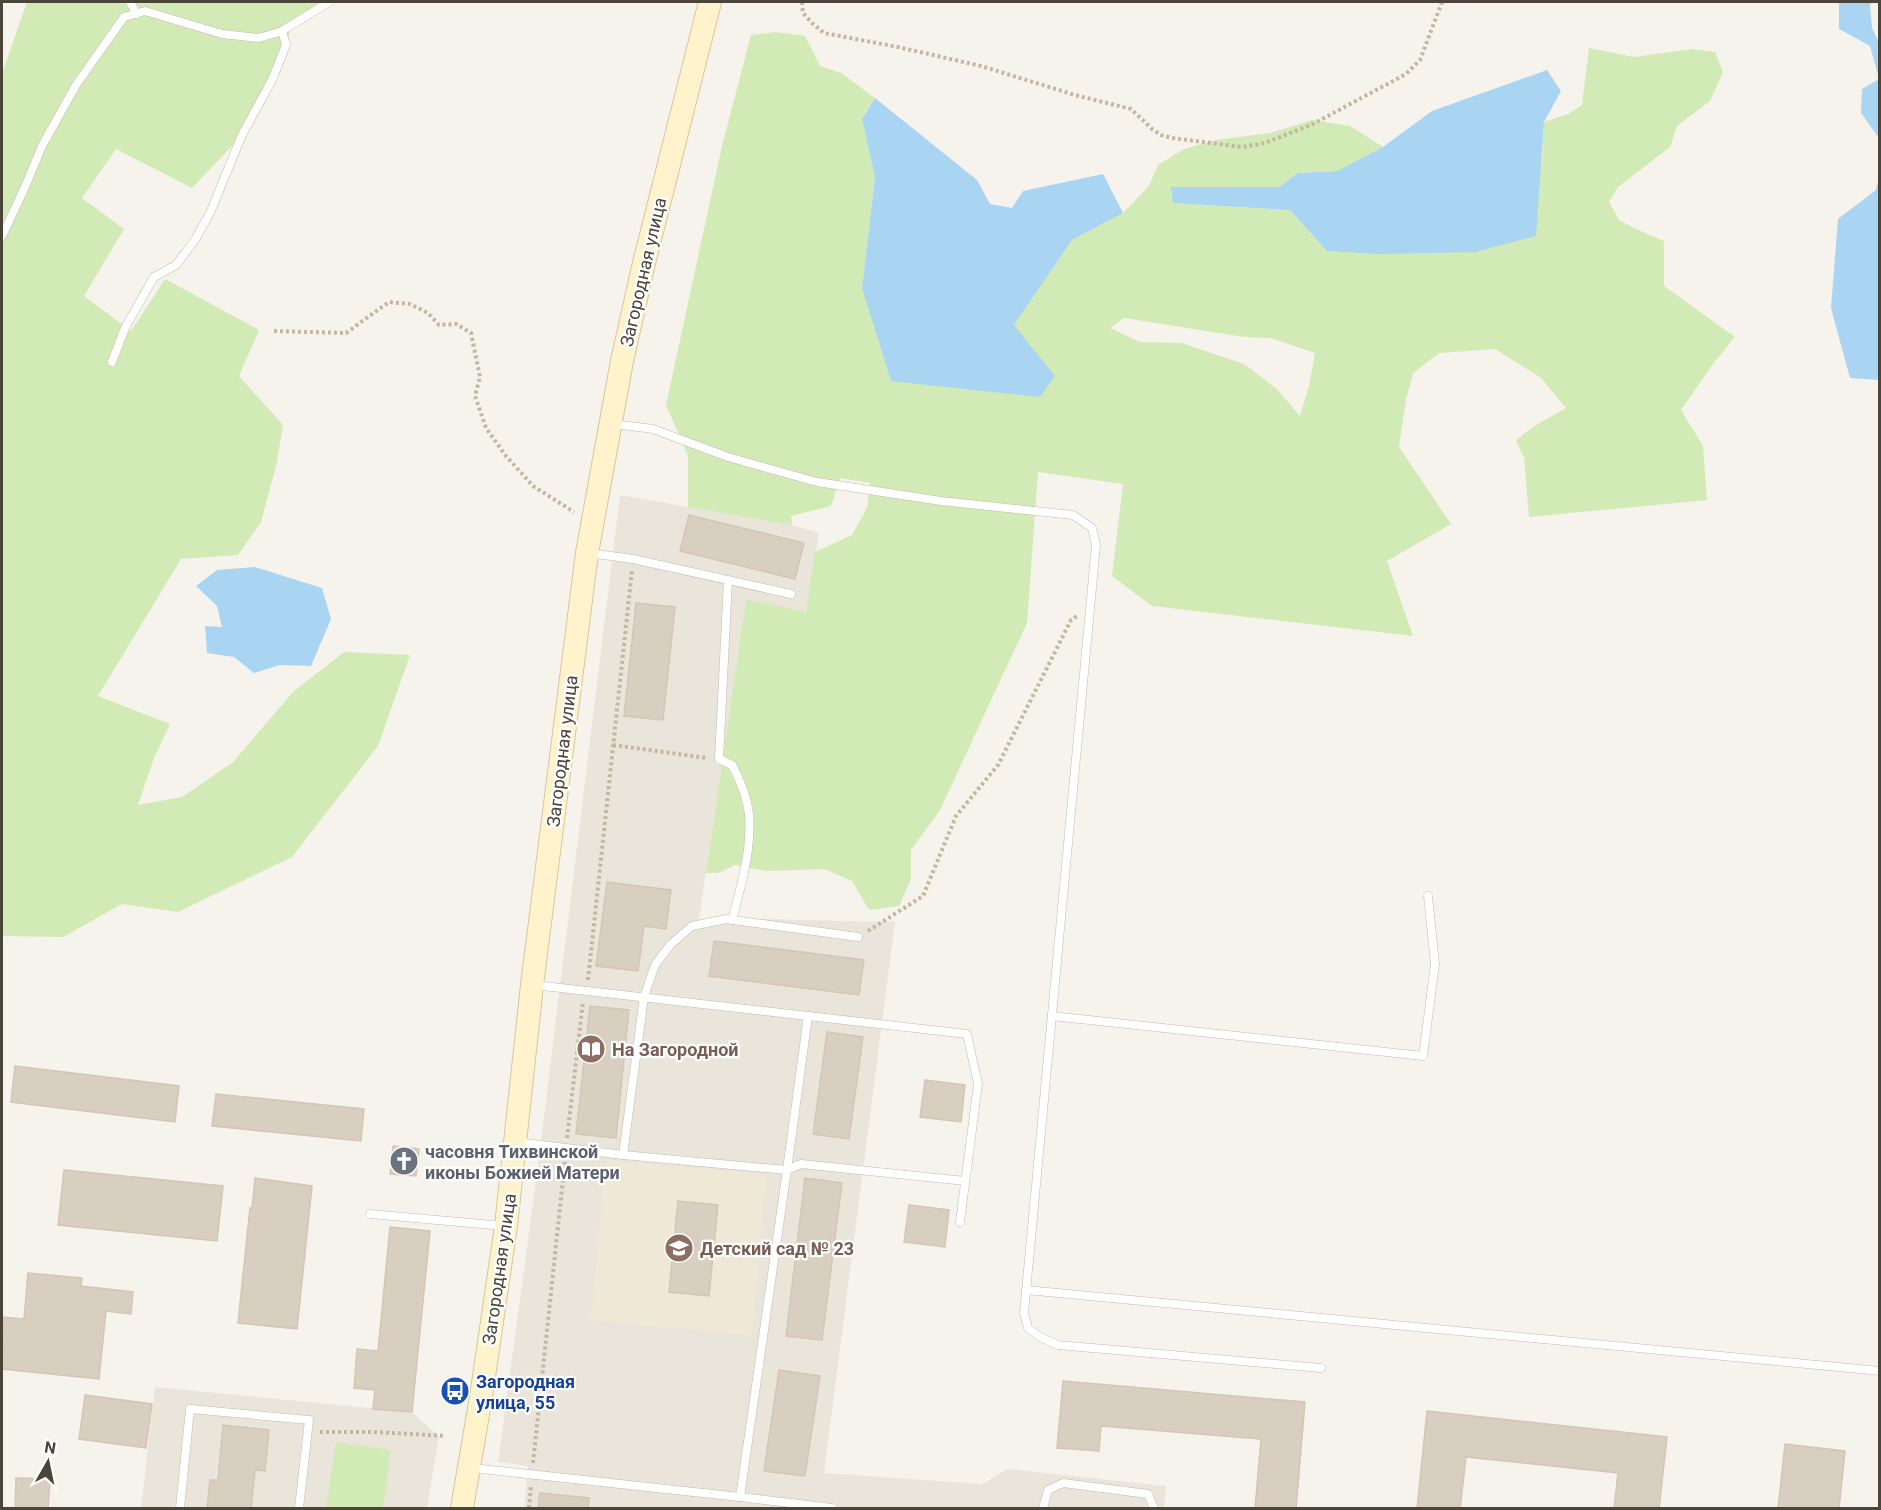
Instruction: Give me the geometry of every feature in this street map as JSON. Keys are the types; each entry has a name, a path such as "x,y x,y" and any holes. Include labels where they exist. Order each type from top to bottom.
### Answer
{"main road":[{"name":"Загородная улица","path":"462,1509 506,1226 532,985 587,553 622,361 644,263 710,2"}],"lane":[{"path":"130,2 137,14"},
{"path":"2,236 42,146 76,85 124,17 145,11 222,34 259,38 282,31 329,2"},
{"path":"112,362 125,328 154,277 176,265 195,240 210,213 242,135 272,80 286,45 282,31"},
{"path":"610,423 653,429 728,457 817,482 941,501 1073,515 1092,528 1096,545 1024,1313 1028,1328 1040,1337 1058,1345 1321,1368"},
{"path":"587,553 633,559 791,594"},
{"path":"728,580 719,759 732,765 742,786 749,814 748,848 732,920"},
{"path":"1052,1016 1423,1056 1435,964 1428,896"},
{"path":"623,1155 644,997 655,965 671,944 692,926 726,920 858,937"},
{"path":"532,985 967,1034 978,1084 960,1222"},
{"path":"740,1497 808,1016"},
{"path":"515,1142 623,1155 787,1170 801,1164 965,1181"},
{"path":"370,1214 506,1226"},
{"path":"1026,1290 1880,1371"},
{"path":"180,1509 190,1409 309,1420 299,1509"},
{"path":"470,1468 832,1509"},
{"path":"1043,1509 1048,1490 1063,1484 1148,1494 1154,1509"}],"path":[{"path":"802,2 803,13 824,33 981,66 1075,95 1131,109 1161,135 1242,147 1265,143 1313,124 1406,74 1420,60 1442,2"},
{"path":"274,331 346,333 389,302 410,304 428,313 440,325 456,324 471,333 480,376 475,396 486,428 506,456 533,486 592,523"},
{"path":"528,1509 581,1008 587,990 633,559"},
{"path":"858,937 923,896 956,816 998,765 1071,620 1090,606"},
{"path":"613,745 719,759"},
{"path":"308,1432 374,1432 446,1436"}],"shaded area":[{"path":"620,495 792,525 819,533 806,612 746,599 698,927 720,918 895,922 824,1473 982,1484 1008,1469 1166,1486 1164,1508 524,1508 528,1466 498,1462 538,1166"},
{"name":"Детский сад № 23","path":"606,1160 766,1175 752,1335 591,1320"},
{"path":"155,1387 412,1412 439,1437 427,1508 141,1508"}],"green space":[{"path":"27,2 319,2 293,25 254,123 192,188 116,149 82,198 124,229 84,296 131,331 165,279 259,330 239,376 283,425 276,466 261,522 238,555 181,559 98,696 170,724 154,758 138,805 182,797 232,763 293,692 344,652 410,655 378,746 292,857 178,912 122,904 63,937 2,936 2,74"},
{"path":"776,32 805,36 820,66 841,73 875,98 862,119 875,177 862,288 1055,376 1013,325 1072,240 1123,213 1149,186 1158,165 1184,149 1216,140 1270,133 1312,120 1350,126 1383,147 1337,171 1298,173 1279,187 1172,187 1173,203 1290,210 1327,251 1542,164 1544,122 1568,114 1582,105 1589,48 1634,57 1692,49 1715,52 1723,72 1710,101 1677,126 1670,147 1618,187 1609,202 1619,220 1664,241 1664,286 1735,337 1715,361 1681,410 1703,446 1707,500 1529,517 1524,457 1516,441 1531,428 1566,408 1541,378 1495,349 1439,353 1413,373 1406,400 1399,447 1451,524 1387,561 1413,636 1152,606 1112,576 1123,484 1038,472 1027,623 940,810 911,850 911,879 899,906 869,910 852,881 825,869 767,871 735,865 718,873 706,873 746,599 806,612 815,552 852,535 867,508 870,483 840,478 831,506 791,516 792,525 688,507 688,456 666,405 722,146 751,35","holes":["1124,318 1244,337 1271,338 1315,353 1309,386 1300,416 1277,389 1244,364 1182,343 1140,342 1110,328"]},
{"path":"336,1442 391,1450 383,1508 326,1508"}],"water":[{"path":"1839,2 1872,2 1870,5 1872,28 1879,43 1879,79 1870,46 1839,29"},
{"path":"1547,70 1561,91 1544,122 1536,236 1475,252 1380,254 1327,251 1290,210 1173,203 1171,187 1279,187 1298,173 1337,171 1383,147 1432,111"},
{"path":"1879,79 1879,138 1861,113 1862,89"},
{"path":"875,98 977,180 990,204 1012,208 1023,191 1103,174 1123,213 1072,240 1014,325 1055,376 1040,397 891,381 862,288 875,177 862,119"},
{"path":"1879,177 1879,380 1850,378 1831,308 1838,219 1876,190"},
{"path":"255,567 322,588 331,619 311,666 280,665 254,673 234,657 207,653 205,626 222,627 217,606 196,586 217,570"}],"building":[{"path":"689,515 804,543 795,579 680,551"},
{"path":"636,603 675,607 663,720 624,716"},
{"path":"607,882 671,890 666,929 644,926 638,971 596,966"},
{"path":"714,941 864,960 859,995 709,976"},
{"path":"590,1006 629,1010 616,1138 576,1134"},
{"path":"827,1032 863,1037 849,1139 813,1134"},
{"path":"15,1066 179,1086 175,1122 11,1102"},
{"path":"925,1080 965,1085 961,1122 920,1117"},
{"path":"216,1094 364,1109 361,1141 212,1126"},
{"name":"часовня Тихвинской иконы Божией Матери","path":"393,1146 419,1149 416,1176 390,1174"},
{"path":"64,1170 223,1186 217,1241 58,1225"},
{"path":"255,1178 312,1186 297,1329 238,1323"},
{"path":"805,1178 842,1183 822,1340 786,1336"},
{"path":"678,1201 718,1205 709,1296 669,1292"},
{"path":"909,1205 949,1210 945,1247 904,1242"},
{"path":"390,1227 430,1231 412,1412 373,1409 375,1390 354,1388 357,1349 378,1351"},
{"path":"28,1273 82,1278 81,1286 133,1292 131,1314 106,1311 99,1379 2,1369 3,1317 24,1319"},
{"path":"779,1370 820,1376 805,1476 764,1471"},
{"path":"1063,1381 1305,1402 1296,1509 1255,1509 1261,1439 1101,1426 1099,1451 1057,1448"},
{"path":"85,1395 152,1404 146,1448 79,1439"},
{"path":"1427,1411 1667,1437 1659,1509 1614,1509 1618,1473 1466,1457 1460,1509 1417,1509"},
{"path":"223,1425 269,1430 265,1471 255,1470 251,1509 207,1509 210,1480 218,1480"},
{"path":"1785,1444 1845,1451 1839,1509 1778,1509"},
{"path":"16,1478 50,1479 48,1509 15,1509"},
{"path":"540,1493 589,1498 588,1509 538,1509"}],"place":[{"name":"На Загородной","path":"591,1049"},
{"name":"часовня Тихвинской иконы Божией Матери","path":"404,1161"},
{"name":"Детский сад № 23","path":"679,1248"},
{"name":"Загородная улица, 55","path":"455,1391"}]}
